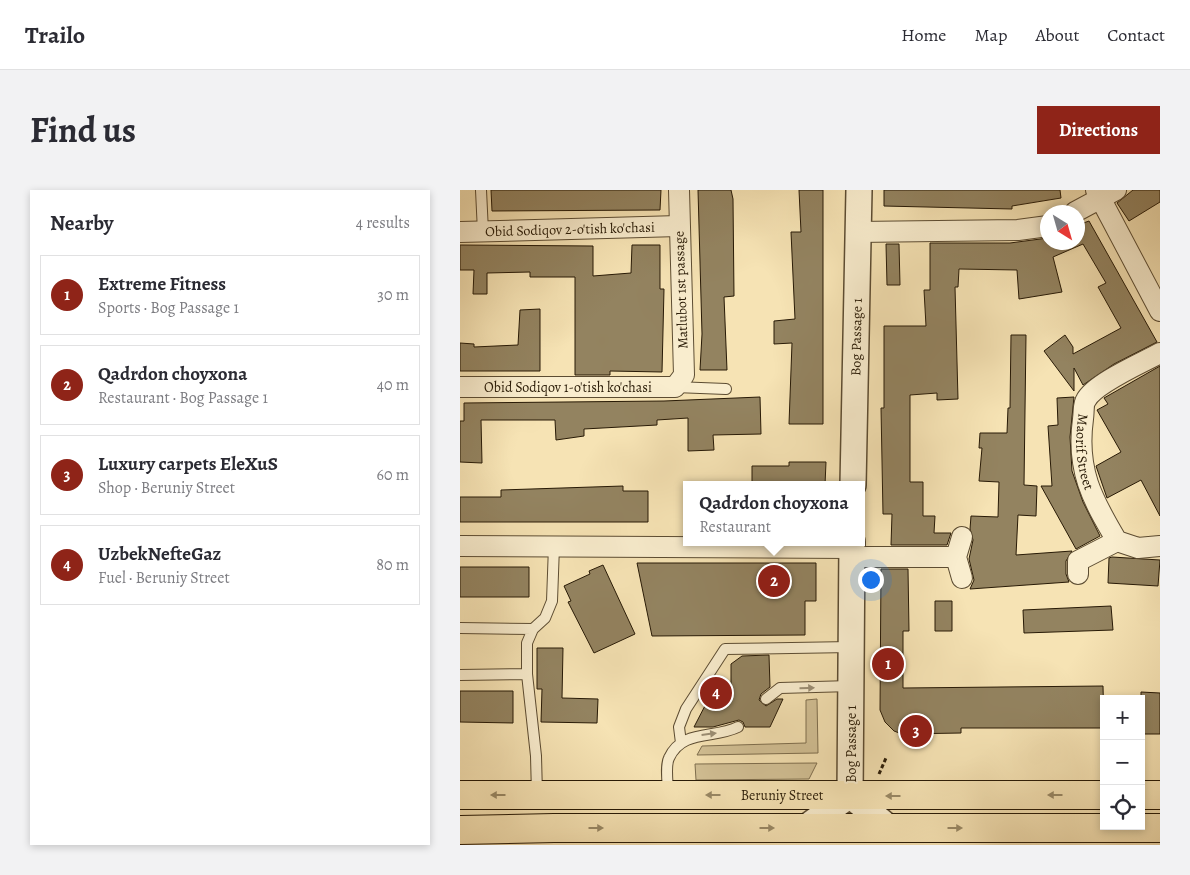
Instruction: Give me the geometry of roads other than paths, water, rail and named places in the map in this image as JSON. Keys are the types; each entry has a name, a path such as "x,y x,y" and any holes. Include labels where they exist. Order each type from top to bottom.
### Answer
{"main road":[{"name":"Beruniy Street","path":"460,796 1100,795"},
{"path":"1145,795 1160,795"},
{"path":"460,830 554,836 643,836 889,828 1160,828"}],"street":[{"name":"Matlubot 1st passage","path":"675,387 684,375 679,190"},
{"name":"Bog Passage 1","path":"853,481 858,190"},
{"path":"1085,205 1104,193 1160,311"},
{"name":"Obid Sodiqov 2-o'tish ko'chasi","path":"460,232 679,226"},
{"path":"857,232 1018,230 1040,227"},
{"name":"Maorif Street","path":"1117,541 1095,503 1084,477 1082,427 1086,400 1104,382 1160,354"},
{"name":"Obid Sodiqov 1-o'tish ko'chasi","path":"460,387 675,387"},
{"path":"962,537 956,557 962,578"},
{"path":"1078,574 1078,561 1117,541 1138,548 1160,546"},
{"path":"460,546 852,549 956,557"},
{"name":"Bog Passage 1","path":"818,831 850,795 852,549"},
{"name":"Bog Passage 1","path":"850,795 889,828"}],"lane":[{"path":"481,190 482,232"},
{"path":"675,387 726,389"},
{"path":"537,795 536,756 527,674 527,643 533,628 545,618 552,601 554,546"},
{"path":"460,628 533,628"},
{"path":"681,743 679,727 686,709 725,649 851,648"},
{"path":"460,675 527,674"},
{"path":"766,699 780,688 851,686"},
{"path":"668,795 669,758 681,743 688,738 729,732 738,727"}],"place":[{"name":"Qadrdon choyxona","path":"774,581"},
{"name":"Extreme Fitness","path":"888,664"},
{"name":"UzbekNefteGaz","path":"716,693"},
{"name":"Luxury carpets EleXuS","path":"916,731"}]}
